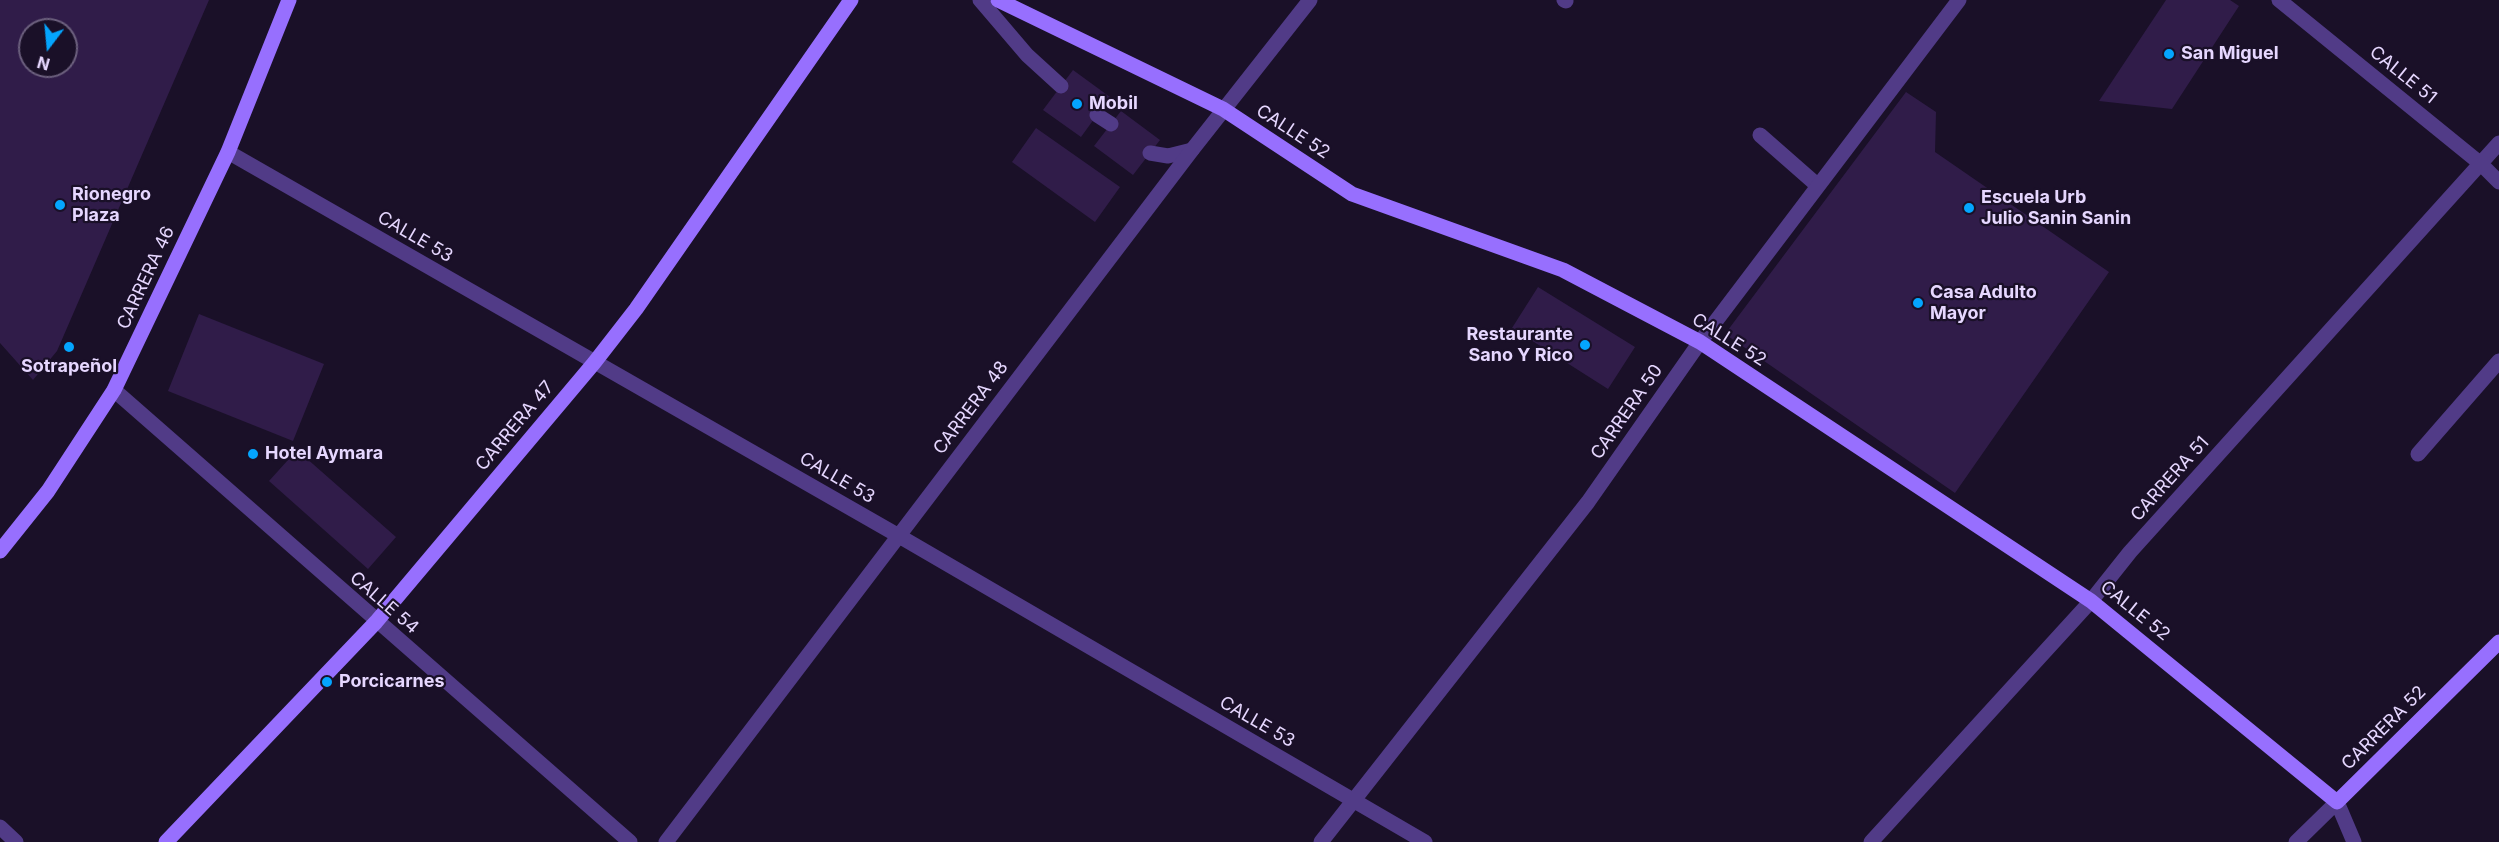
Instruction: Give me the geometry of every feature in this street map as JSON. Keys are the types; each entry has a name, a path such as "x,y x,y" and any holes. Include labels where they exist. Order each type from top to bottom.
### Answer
{"street":[{"name":"CARRERA 46","path":"0,550 48,491 114,390 228,152 289,0"},
{"name":"CARRERA 47","path":"166,842 376,622 594,363 636,309 851,0"},
{"path":"980,0 1027,55 1061,86"},
{"name":"CALLE 52","path":"998,0 1223,109 1353,194 1563,270 1700,342 2091,600 2337,802 2354,842"},
{"name":"CARRERA 48","path":"666,842 1223,109 1310,0"},
{"name":"CARRERA 50","path":"1321,842 1588,502 1700,342 1959,0"},
{"name":"CALLE 51","path":"2280,0 2481,164 2499,182"},
{"path":"1097,115 1111,124"},
{"path":"1760,135 1817,185"},
{"name":"CARRERA 51","path":"1871,842 2091,600 2130,552 2499,143"},
{"path":"1150,153 1168,156 1192,150"},
{"name":"CALLE 53","path":"228,152 899,536 1425,842"},
{"path":"2418,454 2499,361"},
{"name":"CALLE 54","path":"114,390 376,622 630,842"},
{"name":"CARRERA 52","path":"2296,842 2499,642"},
{"path":"0,827 16,842"}],"building":[{"name":"Rionegro Plaza","path":"0,0 209,0 57,351 33,380 0,343"},
{"name":"San Miguel","path":"2166,0 2230,0 2239,6 2172,109 2099,101"},
{"name":"Mobil","path":"1073,70 1110,97 1081,137 1043,110"},
{"name":"Casa Adulto Mayor","path":"1906,92 1936,112 1935,152 2109,272 1955,493 1725,334"},
{"name":"Mobil","path":"1121,111 1160,140 1133,175 1094,146"},
{"path":"1036,128 1120,187 1095,222 1012,162"},
{"path":"1538,287 1635,347 1608,389 1512,328"},
{"path":"199,314 324,364 293,441 168,391"},
{"path":"297,450 396,537 368,569 269,481"}],"place":[{"name":"San Miguel","path":"2169,54"},
{"name":"Mobil","path":"1077,104"},
{"name":"Rionegro Plaza","path":"60,205"},
{"name":"Escuela Urb Julio Sanin Sanin","path":"1969,208"},
{"name":"Casa Adulto Mayor","path":"1918,303"},
{"name":"Restaurante Sano Y Rico","path":"1585,345"},
{"name":"Sotrapeñol","path":"69,347"},
{"name":"Hotel Aymara","path":"253,454"},
{"name":"Porcicarnes","path":"327,682"}]}
